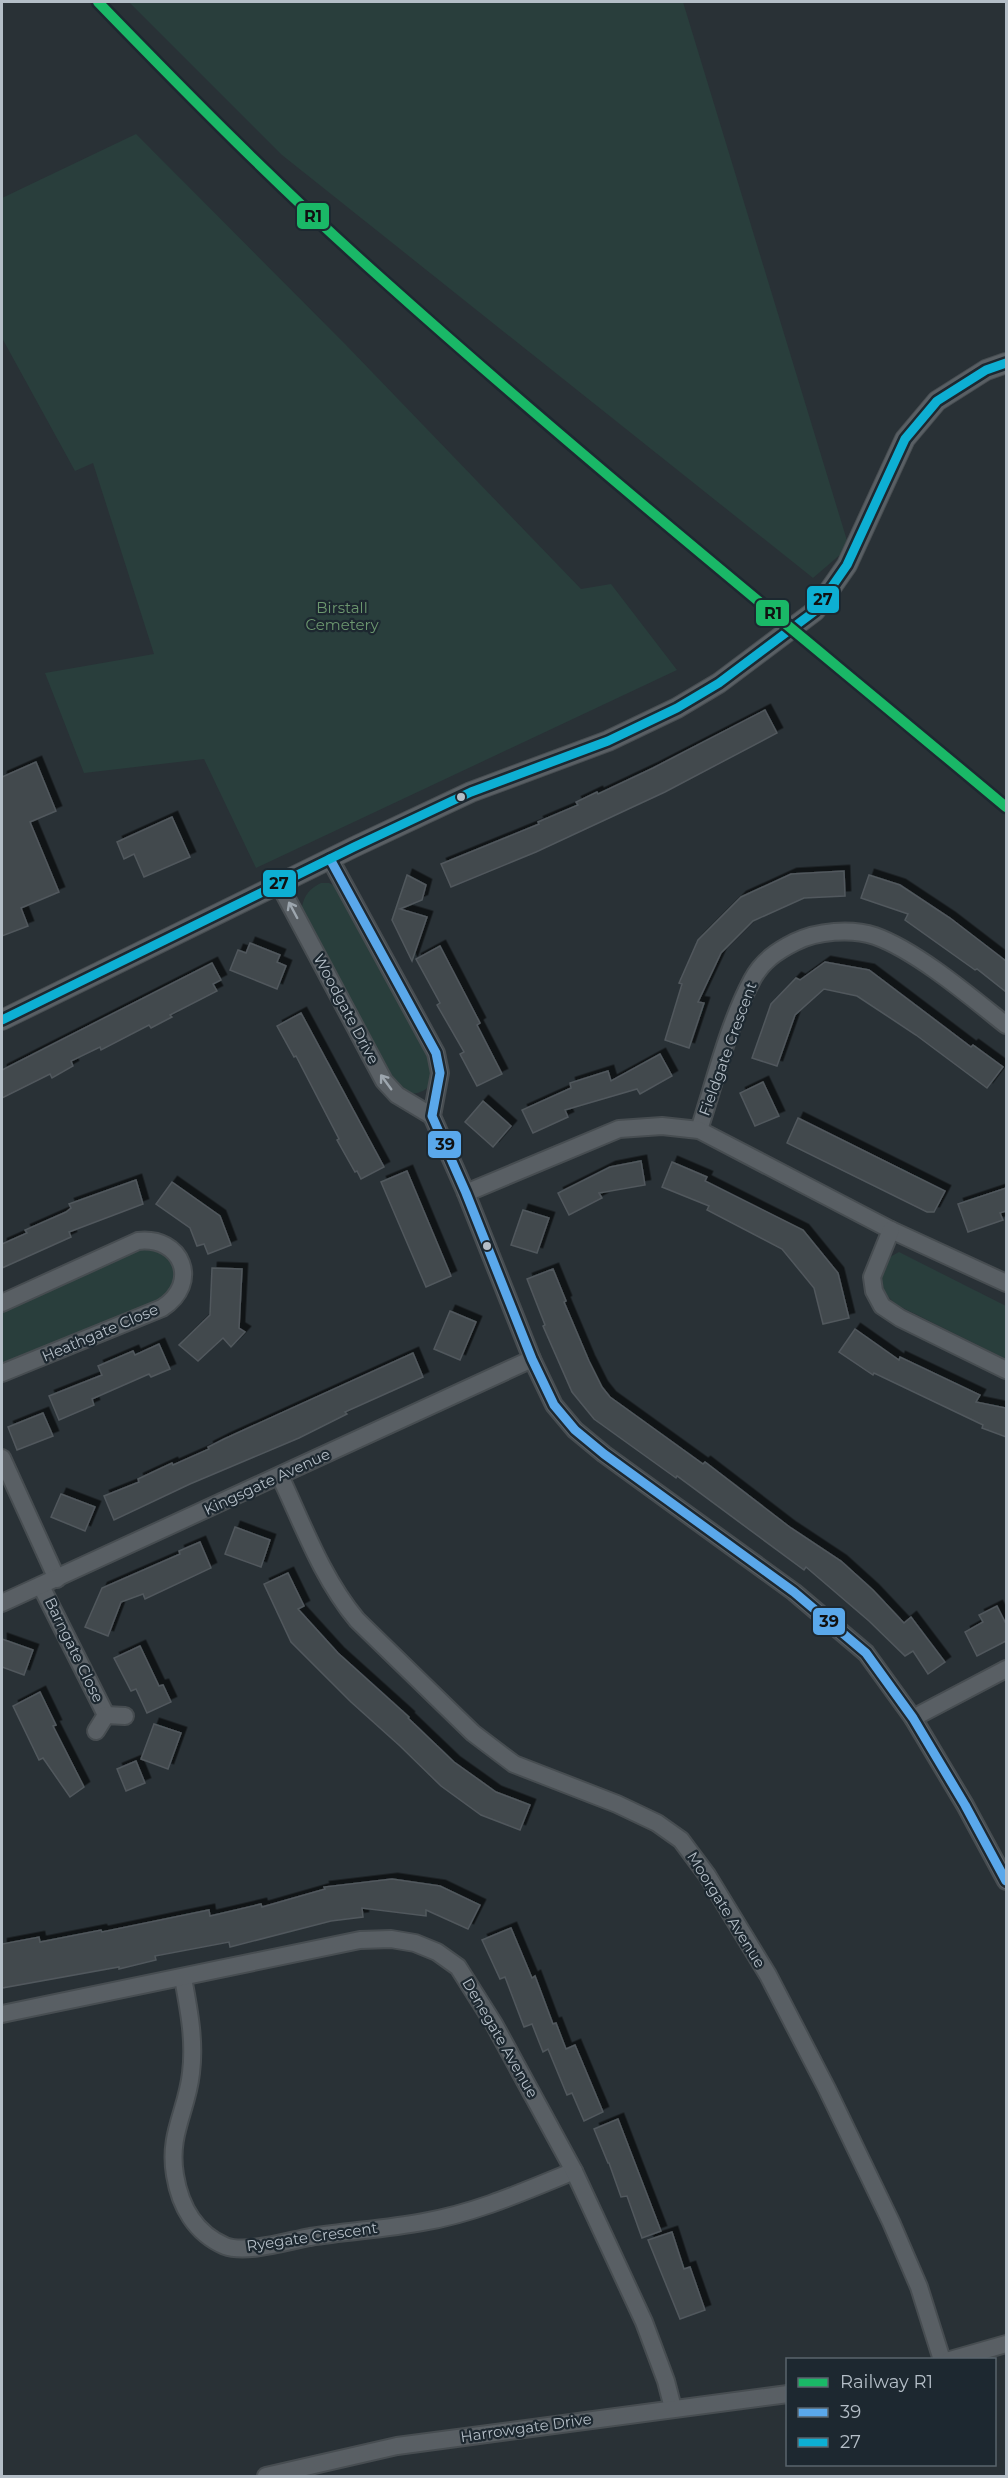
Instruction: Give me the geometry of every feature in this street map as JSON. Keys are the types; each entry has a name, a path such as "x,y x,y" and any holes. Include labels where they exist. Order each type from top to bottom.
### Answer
{"street":[{"path":"2,1020 471,792 608,741 719,683 815,611 847,565 905,439 937,401 986,370 1006,363"},
{"path":"330,859 436,1053 440,1073 432,1116 466,1193 532,1359 554,1405 574,1430 604,1454 794,1592 866,1653 913,1718 965,1805 1006,1881"},
{"name":"Woodgate Drive","path":"279,884 384,1081 397,1095 432,1116"},
{"name":"Fieldgate Crescent","path":"699,1130 734,1023 752,978 773,952 806,937 829,932 874,936 899,948 957,986 1006,1025"},
{"path":"466,1193 619,1129 662,1126 699,1130 891,1230 1006,1283"},
{"path":"891,1230 872,1276 874,1291 882,1306 900,1318 1006,1370"},
{"name":"Heathgate Close","path":"2,1303 138,1242 155,1241 163,1244 179,1258 183,1269 184,1279 181,1289 172,1301 162,1308 2,1373"},
{"name":"Kingsgate Avenue","path":"2,1603 532,1359"},
{"path":"2,1458 49,1582"},
{"name":"Moorgate Avenue","path":"280,1476 328,1579 341,1600 357,1620 473,1733 514,1764 617,1804 657,1823 681,1840 768,1976 832,2099 891,2222 919,2287 941,2358"},
{"name":"Barngate Close","path":"49,1582 106,1715"},
{"path":"913,1718 1006,1669"},
{"name":"Barngate Close","path":"106,1715 125,1716"},
{"name":"Barngate Close","path":"96,1731 106,1715"},
{"name":"Denegate Avenue","path":"2,2014 360,1940 391,1939 414,1943 437,1952 458,1967 494,2024 574,2171 644,2322 666,2381 673,2408"},
{"name":"Ryegate Crescent","path":"183,1978 192,2029 193,2056 191,2075 172,2146 175,2174 187,2214 197,2227 227,2246 245,2249 337,2233 425,2222 501,2202 574,2171"},
{"path":"957,2358 1006,2344"},
{"name":"Harrowgate Drive","path":"266,2476 398,2446 786,2394"}],"green space":[{"path":"129,2 683,2 849,547 813,578 282,155"},
{"name":"Birstall Cemetery","path":"136,134 345,344 581,589 611,584 677,670 256,868 204,759 84,773 45,673 154,654 93,463 75,471 2,338 2,198"},
{"path":"321,883 329,883 343,890 431,1058 435,1071 434,1078 423,1091 413,1094 402,1091 389,1076 301,913 306,895"},
{"path":"138,1241 179,1258 173,1301 2,1373 2,1303"},
{"path":"899,1252 1006,1306 1006,1359 897,1305 890,1298 880,1284 880,1270 883,1264"}],"building":[{"path":"765,710 777,733 665,792 536,852 451,887 441,864 539,824 538,822 578,805 576,802 653,768"},
{"path":"36,762 56,811 30,822 59,892 21,908 28,926 2,936 2,777"},
{"path":"172,817 190,857 144,877 134,854 124,859 117,842"},
{"path":"844,871 845,896 804,898 753,921 721,953 698,1002 704,1003 689,1048 665,1040 682,984 679,983 698,940 741,897 791,874"},
{"path":"407,875 426,885 422,900 400,909 427,917 412,961 392,920"},
{"path":"869,875 900,885 950,918 1006,961 1006,992 977,969 975,970 905,920 908,914 861,898"},
{"path":"250,943 280,955 277,962 286,966 277,989 230,970 238,950 246,953"},
{"path":"440,946 480,1023 477,1025 502,1074 477,1086 460,1054 464,1052 437,1005 440,1003 416,959"},
{"path":"825,962 869,970 971,1047 973,1045 1003,1067 987,1088 916,1035 857,996 824,989 795,1015 777,1066 752,1058 771,1004 796,978 800,980"},
{"path":"212,963 221,980 213,984 217,991 170,1015 172,1017 151,1028 149,1025 101,1050 100,1047 71,1061 73,1066 52,1078 50,1074 2,1098 2,1070"},
{"path":"301,1013 384,1167 361,1179 337,1140 339,1139 296,1056 294,1057 277,1026"},
{"path":"660,1054 672,1076 640,1094 637,1089 565,1110 568,1117 533,1133 522,1110 571,1088 570,1083 608,1071 611,1081"},
{"path":"763,1082 779,1116 755,1126 740,1093"},
{"path":"483,1101 511,1126 493,1147 465,1122"},
{"path":"798,1118 945,1191 934,1212 927,1212 787,1143"},
{"path":"641,1161 645,1185 599,1193 602,1198 569,1215 558,1193 610,1167"},
{"path":"672,1162 707,1177 705,1181 803,1230 838,1273 849,1318 823,1324 814,1288 782,1249 707,1210 709,1206 662,1187"},
{"path":"407,1171 451,1276 426,1287 381,1182"},
{"path":"136,1180 143,1204 69,1232 71,1237 2,1268 2,1244 27,1233 25,1230 66,1212 71,1208 69,1204"},
{"path":"172,1182 220,1216 231,1245 208,1254 204,1244 197,1246 190,1228 156,1204"},
{"path":"1006,1188 1006,1211 1000,1213 1003,1220 968,1232 958,1204"},
{"path":"523,1210 549,1218 537,1253 511,1245"},
{"path":"212,1268 242,1269 239,1328 245,1332 231,1347 223,1338 198,1361 179,1345 210,1315"},
{"path":"553,1269 589,1361 602,1387 610,1397 703,1464 705,1462 791,1528 841,1561 904,1623 911,1617 945,1662 928,1674 913,1651 905,1656 869,1621 806,1567 804,1570 677,1476 676,1478 594,1419 572,1392 543,1326 545,1325 527,1279"},
{"path":"450,1311 476,1322 460,1360 434,1349"},
{"path":"855,1329 899,1360 900,1357 980,1395 976,1402 1006,1408 1006,1437 982,1428 983,1425 874,1373 873,1375 839,1352"},
{"path":"159,1344 170,1369 151,1377 149,1374 92,1399 94,1405 59,1420 49,1396 102,1375 98,1366 133,1351 135,1355"},
{"path":"413,1353 423,1377 345,1412 347,1414 299,1438 190,1484 114,1520 104,1496 139,1482 138,1479 209,1449 208,1447 224,1439"},
{"path":"43,1413 53,1436 17,1450 8,1427"},
{"path":"61,1494 95,1507 85,1531 51,1517"},
{"path":"235,1527 270,1540 261,1567 225,1554"},
{"path":"200,1542 211,1568 145,1599 143,1594 121,1602 108,1636 85,1627 102,1588 180,1554 179,1551"},
{"path":"288,1573 304,1606 298,1609 338,1653 409,1717 454,1762 496,1792 530,1805 520,1830 481,1815 441,1786 291,1642 264,1584"},
{"path":"997,1606 1006,1624 1006,1641 977,1656 965,1632 983,1622 979,1615"},
{"path":"2,1639 33,1650 24,1675 2,1667"},
{"path":"140,1646 159,1686 163,1685 171,1702 147,1713 136,1689 131,1691 114,1658"},
{"path":"40,1692 56,1725 53,1726 84,1787 70,1797 43,1758 39,1760 13,1706"},
{"path":"154,1724 181,1733 168,1769 141,1759"},
{"path":"136,1761 145,1783 126,1791 117,1769"},
{"path":"392,1879 440,1886 480,1905 468,1929 426,1910 426,1916 362,1908 363,1917 331,1921 230,1947 229,1942 155,1956 156,1960 119,1969 119,1967 2,1988 2,1944 39,1937 40,1942 101,1930 102,1932 209,1910 210,1916 261,1904 262,1907 325,1889 324,1887"},
{"path":"511,1928 532,1978 535,1976 553,2024 556,2023 566,2049 575,2045 603,2112 584,2121 572,2093 567,2095 548,2049 543,2052 532,2024 524,2027 505,1977 500,1979 482,1940"},
{"path":"618,2119 661,2231 642,2238 627,2196 621,2197 594,2129"},
{"path":"672,2232 684,2269 690,2267 705,2310 680,2319 648,2240"}],"rail line":[{"name":"R1","path":"98,2 237,143 382,279 614,480 1006,807"}],"transit line":[{"name":"27","path":"2,1020 471,792 608,741 677,708 719,683 815,611 847,565 905,439 937,401 986,370 1006,363"},
{"name":"39","path":"330,859 436,1053 440,1073 432,1116 466,1193 532,1359 554,1405 575,1430 604,1454 794,1592 866,1653 913,1718 965,1805 1006,1881"}]}
